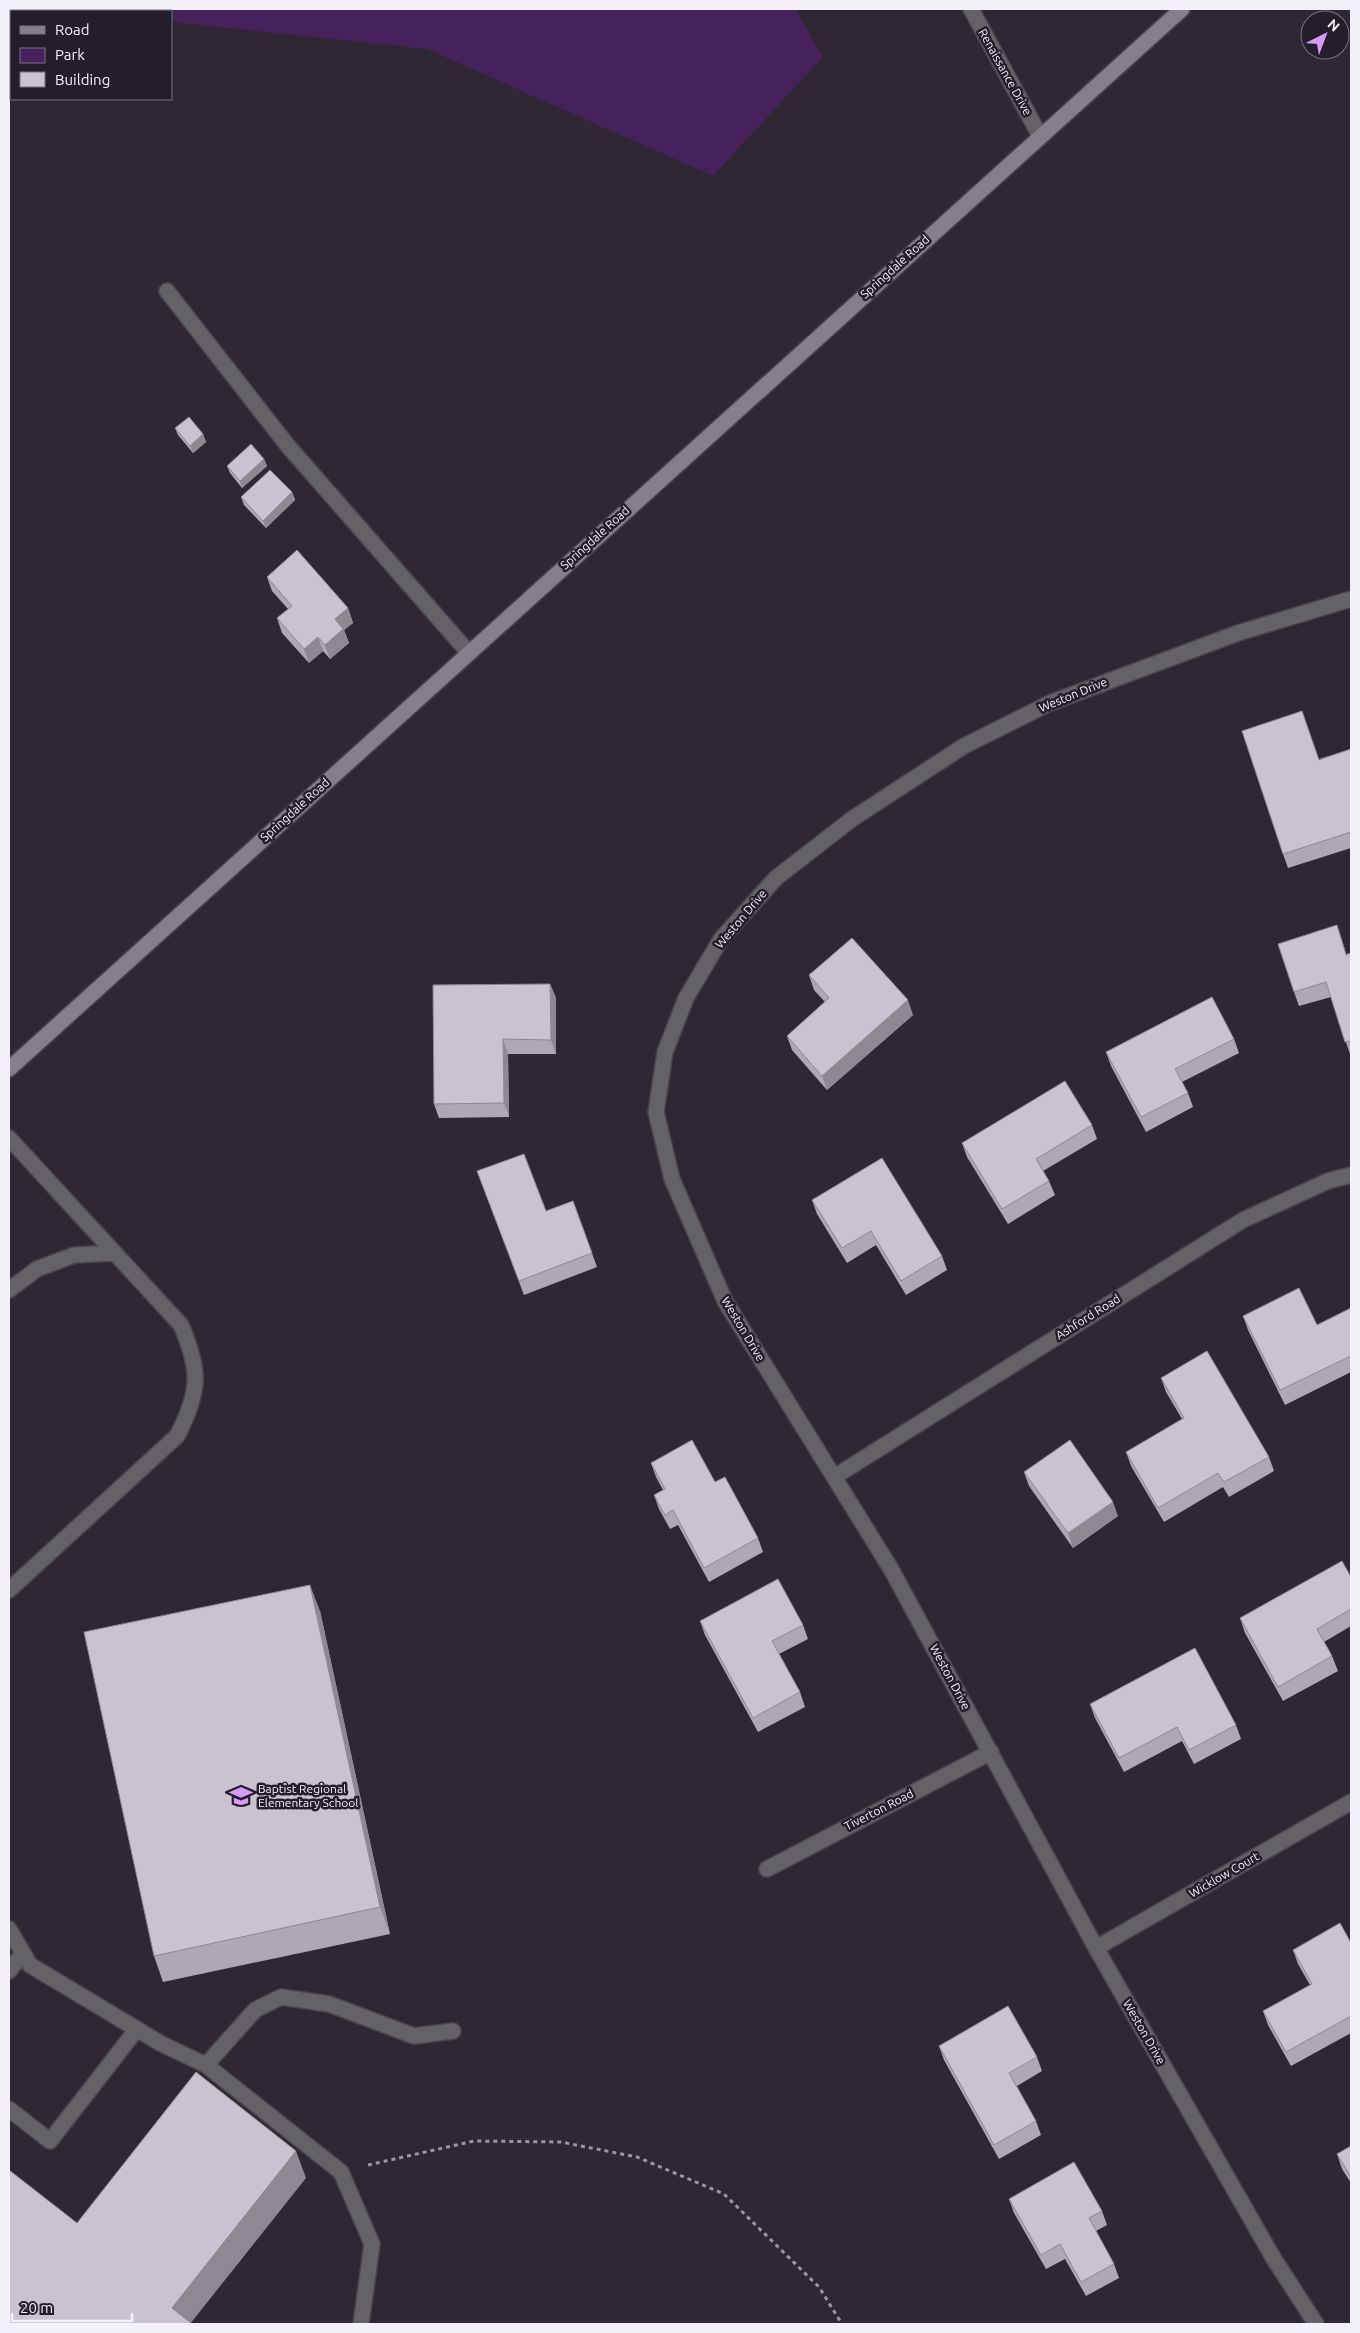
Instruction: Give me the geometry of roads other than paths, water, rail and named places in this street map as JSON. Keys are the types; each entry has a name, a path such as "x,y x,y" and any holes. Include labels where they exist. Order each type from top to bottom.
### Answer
{"main road":[{"name":"Springdale Road","path":"9,1069 1182,9"}],"street":[{"name":"Renaissance Drive","path":"971,9 1040,136"},
{"path":"167,291 288,446 469,652"},
{"name":"Weston Drive","path":"1316,2324 1274,2259 1096,1948 891,1569 725,1301 672,1179 656,1112 665,1052 686,998 721,939 776,878 852,819 964,746 1050,702 1238,633 1351,599"},
{"path":"9,1138 181,1325 193,1352 196,1382 190,1411 177,1436 9,1590"},
{"name":"Ashford Road","path":"834,1477 1243,1220 1328,1181 1351,1175"},
{"path":"9,1290 37,1268 74,1255 114,1253"},
{"name":"Tiverton Road","path":"767,1869 990,1752"},
{"name":"Wicklow Court","path":"1096,1948 1351,1802"},
{"path":"9,1929 30,1965 137,2029 206,2065 341,2172 372,2244 361,2324"},
{"path":"9,1972 23,1953"},
{"path":"206,2065 255,2010 281,1997 329,2004 414,2036 453,2031"},
{"path":"9,2109 50,2142 137,2029"}],"place":[{"name":"Baptist Regional Elementary School","path":"241,1796"}]}
